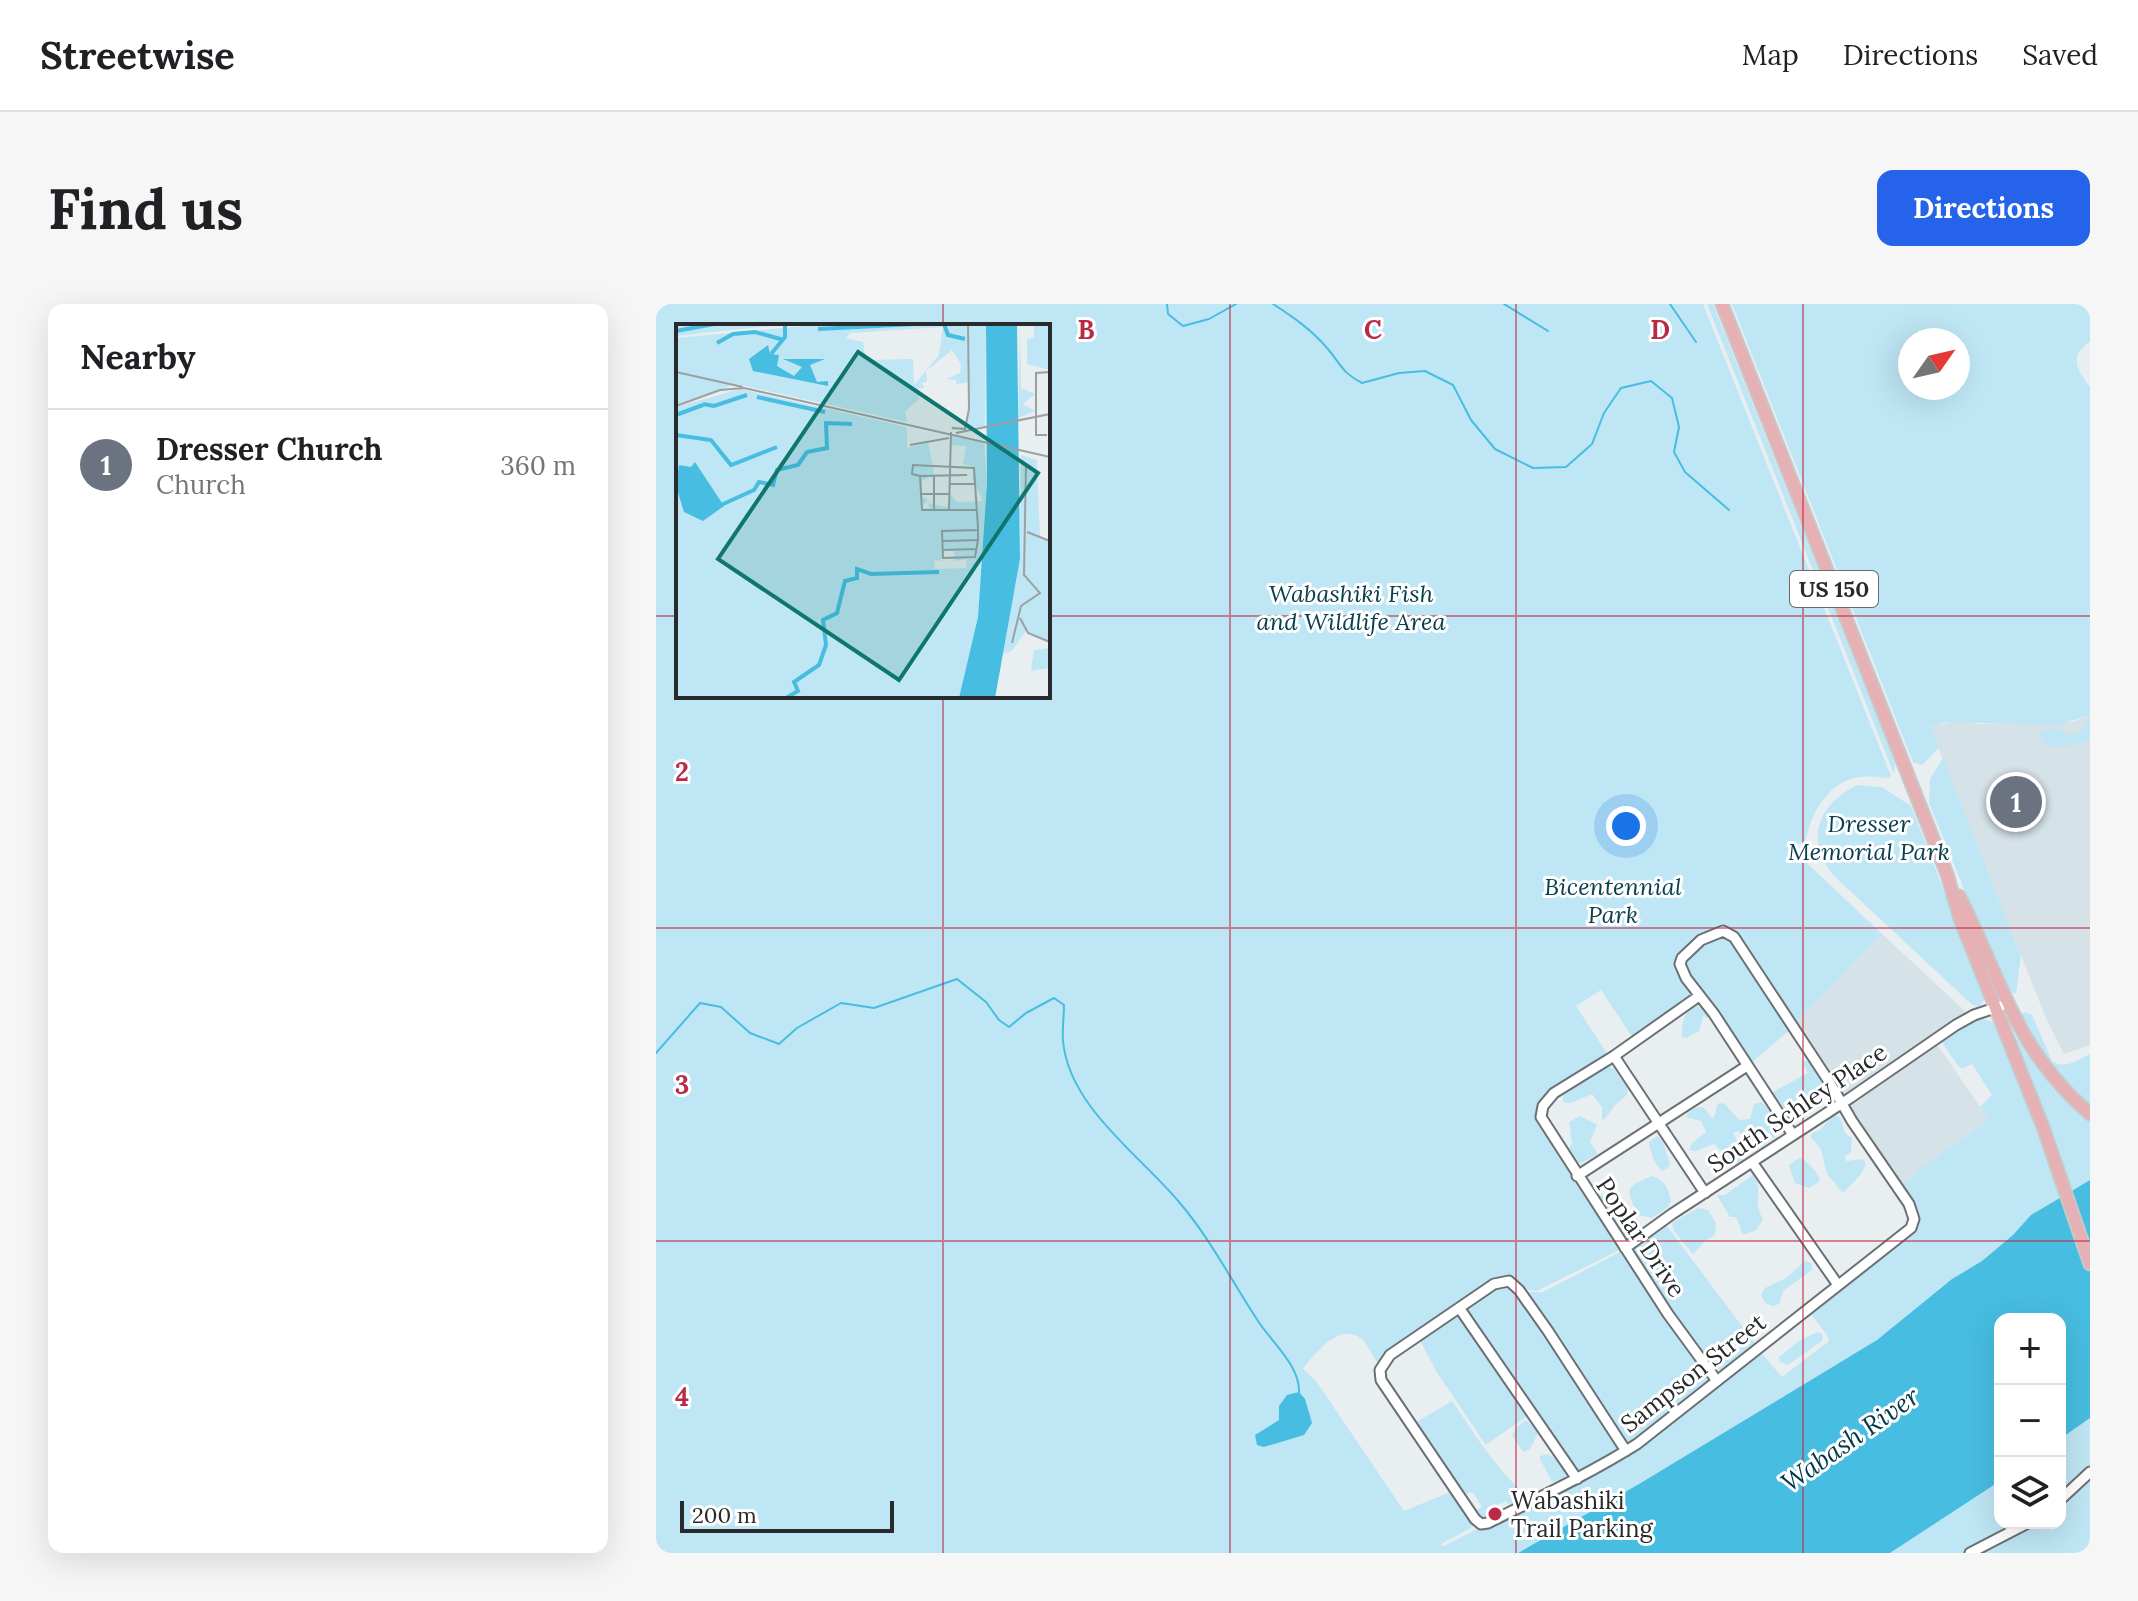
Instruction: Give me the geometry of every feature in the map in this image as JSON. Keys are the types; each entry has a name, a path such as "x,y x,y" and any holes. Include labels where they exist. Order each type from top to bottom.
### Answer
{"main road":[{"name":"US 150","path":"1722,304 1947,874 1960,919 2043,1127 2090,1264"},
{"name":"US 150","path":"1947,874 1969,915 2006,1004 2042,1064 2085,1110"}],"street":[{"path":"1793,1135 1714,1014 1682,972 1682,958 1701,940 1723,931 1734,937 1842,1102"},
{"path":"1699,996 1614,1056 1705,1193"},
{"name":"South Schley Place","path":"1625,1248 1968,1018 2006,1004"},
{"name":"Poplar Drive","path":"1614,1056 1547,1099 1541,1111 1543,1124 1668,1314 1717,1381"},
{"path":"1577,1176 1747,1066"},
{"name":"Sampson Street","path":"1460,1309 1390,1355 1380,1370 1381,1380 1479,1523 1488,1523 1626,1451 1907,1233 1913,1223 1909,1204 1842,1102"},
{"path":"1752,1162 1838,1285"},
{"path":"1577,1479 1460,1309 1494,1284 1509,1281 1519,1290 1626,1451"},
{"path":"2066,1494 2090,1472"},
{"path":"1970,1553 2016,1529"}],"shaded area":[{"path":"2090,715 2090,1045 2064,1054 2046,1018 1930,727 1955,721 1980,724 2073,722"},
{"path":"1882,934 1965,1011 1964,1015 1852,1092 1844,1093 1837,1089 1794,1025"},
{"path":"1935,1045 1989,1120 1917,1170 1900,1186 1851,1107 1854,1100"}],"green space":[{"path":"656,304 1703,304 1891,776 1862,777 1842,783 1819,807 1804,843 1789,842 1785,846 1793,850 1882,934 1794,1025 1728,930 1680,957 1696,996 1633,1038 1601,990 1576,1006 1608,1055 1573,1079 1539,1111 1621,1249 1537,1291 1523,1289 1507,1277 1493,1281 1377,1362 1362,1339 1343,1334 1327,1342 1303,1369 1316,1381 1404,1511 1455,1490 1476,1525 1441,1544 1442,1547 1637,1447 1759,1350 1782,1377 1829,1341 1809,1311 1914,1226 1900,1186 1917,1170 1989,1120 1980,1107 1992,1095 1972,1064 1959,1067 1942,1042 1962,1026 1984,1019 1996,1026 2060,1198 2032,1215 1982,1261 1952,1279 1877,1340 1639,1484 1518,1553 656,1553"},
{"path":"1707,304 1713,304 1895,762 1894,774"},
{"path":"1732,304 2090,304 2090,342 2079,353 2077,363 2090,387 2090,715 2057,725 1946,722 1931,727 1939,748 1922,765 1913,762"},
{"path":"2090,720 2090,738 2085,741 2061,747 2042,742 2039,732 2057,728 2068,735 2077,735"},
{"path":"1943,758 2021,956 2016,993 2008,994 2005,990 1929,803 1930,779"},
{"name":"Dresser Memorial Park","path":"1857,785 1882,787 1911,806 1984,994 1980,1006 1967,1000 1833,875 1824,862 1818,836 1824,813 1843,793"},
{"path":"1728,935 1792,1028 1749,1065 1684,971 1685,959 1708,938"},
{"path":"1697,1005 1710,1018 1703,1016 1699,1031 1682,1037 1684,1018"},
{"path":"2025,1012 2032,1015 2052,1061 2062,1065 2090,1054 2090,1105 2043,1052 2020,1016"},
{"path":"2007,1023 2055,1091 2090,1122 2090,1180 2071,1191 2048,1125"},
{"path":"1809,1061 1824,1085 1811,1097 1808,1109 1799,1106 1795,1113 1790,1114 1771,1093 1808,1073 1803,1064"},
{"path":"1608,1066 1614,1069 1628,1089 1627,1095 1604,1120 1602,1107 1592,1094 1571,1103 1563,1102 1563,1092"},
{"path":"1762,1102 1781,1125 1782,1131 1762,1147 1752,1147 1738,1131 1733,1133 1745,1154 1744,1159 1734,1164 1714,1144 1696,1151 1689,1150 1692,1143 1706,1132 1701,1121 1686,1117 1693,1109 1703,1107 1713,1119 1718,1104 1724,1103 1739,1120 1750,1119 1754,1104"},
{"path":"1834,1115 1840,1117 1845,1133 1852,1138 1851,1152 1845,1156 1846,1161 1863,1159 1866,1164 1843,1193 1827,1174 1821,1149 1811,1138 1812,1133 1820,1130"},
{"path":"1580,1116 1597,1125 1590,1142 1598,1154 1581,1163 1573,1161 1567,1149 1572,1144 1569,1122"},
{"path":"1657,1136 1662,1140 1670,1163 1662,1171 1653,1158 1649,1142"},
{"path":"1799,1158 1812,1167 1820,1181 1809,1188 1795,1183 1789,1165"},
{"path":"1753,1175 1758,1186 1758,1206 1763,1219 1756,1230 1743,1235 1736,1217 1730,1217 1717,1195 1725,1195"},
{"path":"1652,1176 1665,1185 1671,1201 1667,1208 1652,1218 1637,1215 1630,1190"},
{"path":"1605,1195 1636,1227 1625,1236 1596,1201 1599,1196"},
{"path":"1698,1208 1708,1210 1716,1223 1715,1235 1693,1254 1674,1231 1672,1223"},
{"path":"1664,1222 1756,1345 1723,1370 1713,1369 1669,1312 1632,1251 1633,1246"},
{"path":"1622,1251 1709,1376 1707,1386 1629,1445 1622,1441 1524,1292 1543,1292"},
{"path":"1805,1261 1812,1263 1812,1270 1784,1290 1779,1304 1773,1306 1765,1303 1761,1295 1765,1288 1786,1278"},
{"path":"1499,1284 1514,1286 1622,1450 1582,1473 1578,1472 1466,1310"},
{"path":"1460,1315 1530,1414 1486,1445 1436,1371 1421,1342 1422,1338 1452,1317"},
{"path":"1817,1332 1822,1334 1823,1340 1788,1365 1779,1361 1779,1357 1799,1341"},
{"path":"1452,1401 1497,1465 1529,1498 1512,1508 1506,1501 1489,1509 1491,1518 1482,1521 1473,1512 1482,1507 1474,1494 1464,1495 1413,1424"},
{"path":"2090,1418 2090,1550 2086,1553 1890,1553 1994,1485 1994,1529 2066,1529 2066,1435"},
{"path":"1526,1420 1539,1431 1530,1449 1523,1452 1512,1435"},
{"path":"1548,1454 1567,1475 1560,1481 1552,1482 1540,1459 1540,1456"}],"water":[{"name":"Wabash River","path":"2090,1180 2090,1418 2066,1435 2066,1313 1994,1313 1994,1485 1890,1553 1518,1553 1639,1484 1877,1340 1952,1279 1982,1261 2031,1215"},
{"path":"1299,1392 1305,1399 1312,1423 1304,1435 1264,1447 1257,1445 1255,1435 1279,1420 1279,1406 1287,1395"}],"waterway":[{"path":"1167,304 1168,314 1183,326 1209,319 1236,304"},
{"path":"1273,304 1309,330 1345,371 1362,383 1399,373 1425,371 1453,385 1471,420 1495,449 1533,468 1566,467 1592,444 1604,413 1621,388 1651,381 1672,398 1679,427 1674,452 1685,472 1729,510"},
{"path":"1504,304 1548,331"},
{"path":"1670,304 1696,342"},
{"path":"656,1053 700,1003 721,1007 750,1033 779,1044 797,1028 841,1003 874,1008 957,979 986,1002 999,1020 1009,1027 1026,1013 1054,998 1064,1005 1063,1041 1068,1065 1078,1087 1109,1129 1163,1184 1201,1231 1260,1324 1291,1365 1299,1392"}],"place":[{"name":"Dresser Church","path":"2016,802"},
{"name":"Wabashiki Trail Parking","path":"1495,1514"}],"park label":[{"name":"Wabashiki Fish and Wildlife Area","path":"1351,607"},
{"name":"Bicentennial Park","path":"1613,900"}]}
